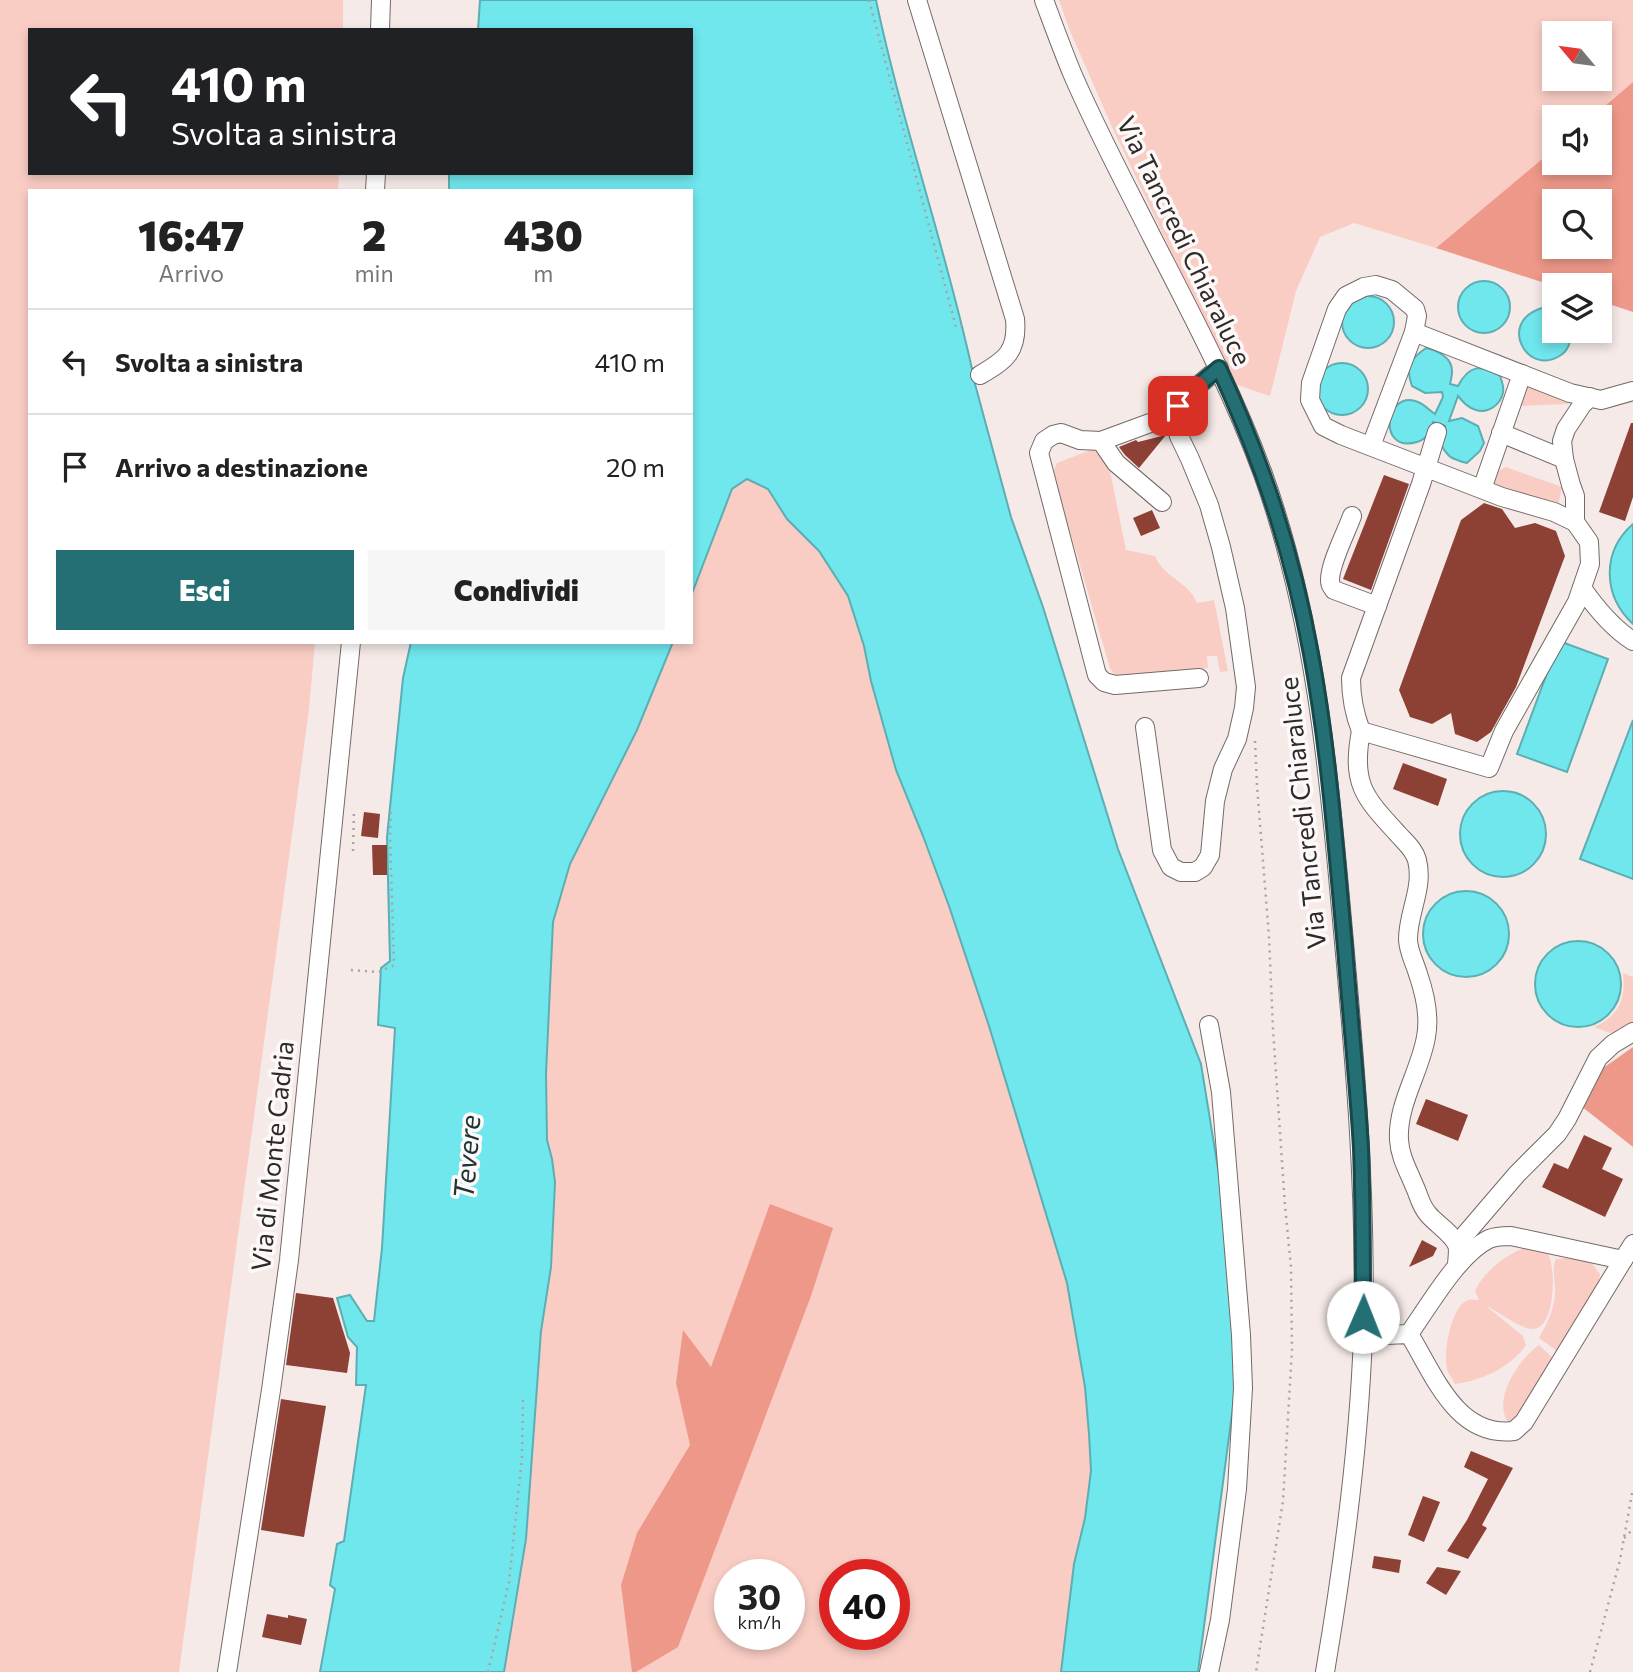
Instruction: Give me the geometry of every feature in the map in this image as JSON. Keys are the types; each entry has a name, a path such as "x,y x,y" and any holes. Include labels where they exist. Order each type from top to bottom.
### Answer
{"street":[{"path":"380,28 381,0"},
{"path":"917,0 1015,319 1015,342 1009,353 996,366 981,374"},
{"name":"Via Tancredi Chiaraluce","path":"1044,0 1073,75 1219,368 1260,465 1306,629 1317,692 1334,824 1360,1145 1363,1249 1363,1336 1351,1494 1325,1672"},
{"path":"1361,731 1489,768 1504,731 1577,602 1590,564 1589,542 1575,522 1554,512 1482,489 1341,435 1323,426 1310,400 1311,383 1337,309 1353,291 1376,285 1392,290 1415,309 1418,316 1371,446"},
{"path":"1414,332 1570,393 1601,400 1633,391"},
{"path":"1144,727 1162,850 1171,867 1181,872 1195,872 1203,867 1210,855 1215,802 1223,769 1237,739 1246,687 1235,608 1222,547 1209,505 1174,418 1178,406 1187,395 1219,368"},
{"path":"1482,489 1522,374"},
{"path":"1575,522 1575,496 1570,485 1562,441 1566,429 1590,397"},
{"path":"1174,418 1150,423 1101,441 1080,440 1061,433 1053,435 1044,441 1039,453 1097,675 1104,682 1115,685 1199,678"},
{"path":"1437,432 1427,467 1351,678 1354,713 1361,731 1357,763 1360,786 1376,810 1410,847 1417,862 1418,891 1408,939 1425,999 1427,1032 1402,1115 1399,1137 1401,1152 1421,1204 1457,1244"},
{"path":"1501,433 1564,459"},
{"path":"1101,441 1116,463 1161,502"},
{"path":"1352,516 1333,566 1331,586 1334,590 1377,606"},
{"path":"1582,588 1596,607 1624,635 1633,640"},
{"name":"Via di Monte Cadria","path":"227,1672 289,1260 351,644"},
{"path":"1209,1024 1222,1105 1243,1388 1237,1489 1220,1620 1209,1672"},
{"path":"1457,1266 1457,1244 1517,1174 1557,1134 1598,1058 1613,1044 1633,1032"},
{"path":"1409,1334 1457,1266 1488,1240 1504,1236 1623,1260"},
{"path":"1409,1334 1449,1401 1465,1419 1491,1430 1514,1431 1524,1422 1633,1244"},
{"path":"1363,1336 1409,1334"}],"path":[{"path":"869,0 956,327 962,326"},
{"path":"911,161 916,159"},
{"path":"932,239 938,238"},
{"path":"1255,738 1284,1206 1292,1267 1292,1350 1283,1501 1256,1672"},
{"path":"353,851 354,810"},
{"path":"351,970 379,972 394,965 391,812"},
{"path":"488,1672 509,1582 522,1457 523,1396"},
{"path":"1590,1672 1624,1538 1633,1488"},
{"path":"1624,1538 1633,1529"}],"shaded area":[{"path":"0,0 343,0 343,28 28,28 28,175 339,175 338,189 28,189 28,644 315,644 309,709 179,1672 0,1672"},
{"path":"1059,0 1633,0 1633,82 1606,105 1542,105 1542,159 1436,248 1354,223 1320,237 1296,291 1270,396 1234,384 1113,129"},
{"path":"1633,82 1633,312 1612,305 1612,273 1542,273 1542,282 1436,248 1542,159 1542,175 1612,175 1612,105 1606,105"},
{"path":"1530,384 1568,401 1568,404 1521,406 1518,404 1524,386"},
{"path":"1093,449 1109,466 1126,550 1155,556 1197,603 1214,600 1228,671 1220,672 1217,656 1207,656 1208,668 1119,676 1110,668 1054,470 1057,463"},
{"path":"1506,467 1562,487 1558,505 1502,488 1492,482 1494,473"},
{"path":"747,479 768,489 787,519 819,551 848,596 864,646 896,770 949,906 989,1026 1067,1283 1085,1387 1091,1471 1085,1518 1074,1564 1061,1672 504,1672 526,1539 541,1331 551,1266 555,1182 547,1140 546,1074 553,922 570,864 637,730 672,644 693,644 693,591 732,489"},
{"path":"1623,973 1633,977 1633,1023 1623,1031 1615,1033 1594,1027 1610,1018 1619,1006 1623,991"},
{"path":"1633,1047 1633,1147 1581,1106 1599,1071"},
{"path":"770,1204 833,1228 811,1296 678,1647 632,1672 621,1585 637,1533 690,1445 676,1383 683,1330 711,1367"},
{"path":"1539,1243 1549,1256 1553,1274 1552,1299 1545,1321 1539,1327 1526,1328 1486,1306 1523,1336 1526,1345 1512,1360 1495,1372 1455,1384 1448,1373 1446,1352 1457,1311 1468,1300 1479,1300 1475,1291 1493,1267 1511,1254"},
{"path":"1556,1259 1590,1261 1600,1274 1599,1283 1561,1349 1557,1351 1539,1338 1553,1306"},
{"path":"1539,1345 1555,1360 1518,1422 1508,1422 1503,1402 1510,1380 1523,1360"}],"water":[{"path":"480,0 876,0 898,93 972,369 978,367 982,380 975,384 1011,517 1043,607 1118,849 1201,1064 1222,1193 1237,1376 1198,1672 1061,1672 1074,1564 1085,1518 1091,1471 1085,1387 1067,1283 989,1026 949,906 896,770 864,646 848,596 819,551 787,519 768,489 747,479 732,489 693,591 693,189 449,189 449,175 693,175 693,28 478,28"},
{"path":"1484,281 1494,283 1502,289 1508,297 1508,317 1502,325 1494,331 1484,333 1474,331 1466,325 1460,317 1458,307 1460,297 1466,289 1474,283"},
{"path":"1368,296 1378,298 1386,304 1392,312 1392,332 1386,340 1378,346 1368,348 1358,346 1350,340 1344,332 1342,322 1344,312 1350,304 1358,298"},
{"path":"1542,308 1542,343 1569,343 1561,355 1549,360 1528,354 1519,335 1521,324 1528,315"},
{"path":"1426,348 1439,353 1450,363 1450,384 1458,386 1471,370 1481,368 1501,378 1503,393 1496,405 1489,410 1473,409 1458,396 1449,421 1462,418 1478,426 1484,443 1480,451 1467,463 1448,455 1440,443 1445,426 1433,422 1428,435 1417,442 1404,443 1395,439 1391,431 1392,412 1398,404 1407,400 1418,402 1435,414 1443,397 1442,392 1425,393 1412,386 1410,364"},
{"path":"1342,363 1352,365 1360,371 1366,379 1366,399 1360,407 1352,413 1342,415 1332,413 1324,407 1318,399 1316,389 1318,379 1324,371 1332,365"},
{"path":"1633,524 1633,624 1616,600 1610,574 1615,548"},
{"path":"1559,641 1608,659 1567,772 1517,754"},
{"name":"Tevere","path":"411,644 672,644 637,730 570,864 553,922 546,1074 547,1140 555,1182 551,1267 541,1331 526,1539 504,1672 320,1672 335,1589 330,1585 337,1544 344,1541 366,1385 356,1385 357,1347 348,1337 337,1298 350,1295 367,1321 374,1321 382,1248 395,1028 378,1025 381,968 390,961 387,837 403,678"},
{"path":"1633,720 1633,879 1580,859"},
{"path":"1503,791 1527,798 1539,810 1546,834 1539,858 1527,870 1503,877 1479,870 1467,858 1460,834 1467,810 1479,798"},
{"path":"1466,891 1490,898 1502,910 1509,934 1502,958 1490,970 1466,977 1442,970 1430,958 1423,934 1430,910 1442,898"},
{"path":"1578,941 1602,948 1614,960 1621,984 1614,1008 1602,1020 1578,1027 1554,1020 1542,1008 1535,984 1542,960 1554,948"}],"building":[{"path":"1631,423 1633,497 1625,521 1599,512"},
{"path":"1166,435 1139,468 1119,447 1136,440 1138,442"},
{"path":"1384,475 1409,484 1371,590 1343,579"},
{"path":"1484,503 1502,509 1515,528 1535,523 1556,531 1565,556 1516,687 1491,732 1477,742 1455,734 1451,713 1432,724 1410,717 1399,690 1461,520"},
{"path":"1152,510 1160,528 1141,536 1133,518"},
{"path":"1403,763 1447,779 1438,806 1393,789"},
{"path":"364,812 380,814 378,838 361,836"},
{"path":"372,845 387,845 387,875 373,875"},
{"path":"1426,1099 1468,1115 1458,1141 1416,1124"},
{"path":"1584,1135 1612,1148 1602,1169 1623,1179 1605,1217 1542,1187 1554,1163 1568,1169"},
{"path":"1422,1240 1437,1248 1433,1256 1409,1267"},
{"path":"296,1293 333,1298 350,1353 347,1373 286,1365"},
{"path":"281,1399 326,1406 304,1537 261,1530"},
{"path":"1471,1451 1513,1468 1482,1525 1487,1528 1468,1559 1447,1551 1488,1479 1464,1467"},
{"path":"1423,1496 1440,1502 1424,1542 1408,1535"},
{"path":"1374,1556 1401,1560 1399,1573 1372,1568"},
{"path":"1437,1567 1461,1571 1446,1595 1426,1583"},
{"path":"267,1614 307,1619 301,1645 262,1637"}],"route":[{"path":"1178,406 1219,368 1264,477 1306,629 1324,739 1334,824 1349,996 1360,1145 1363,1317"}]}
